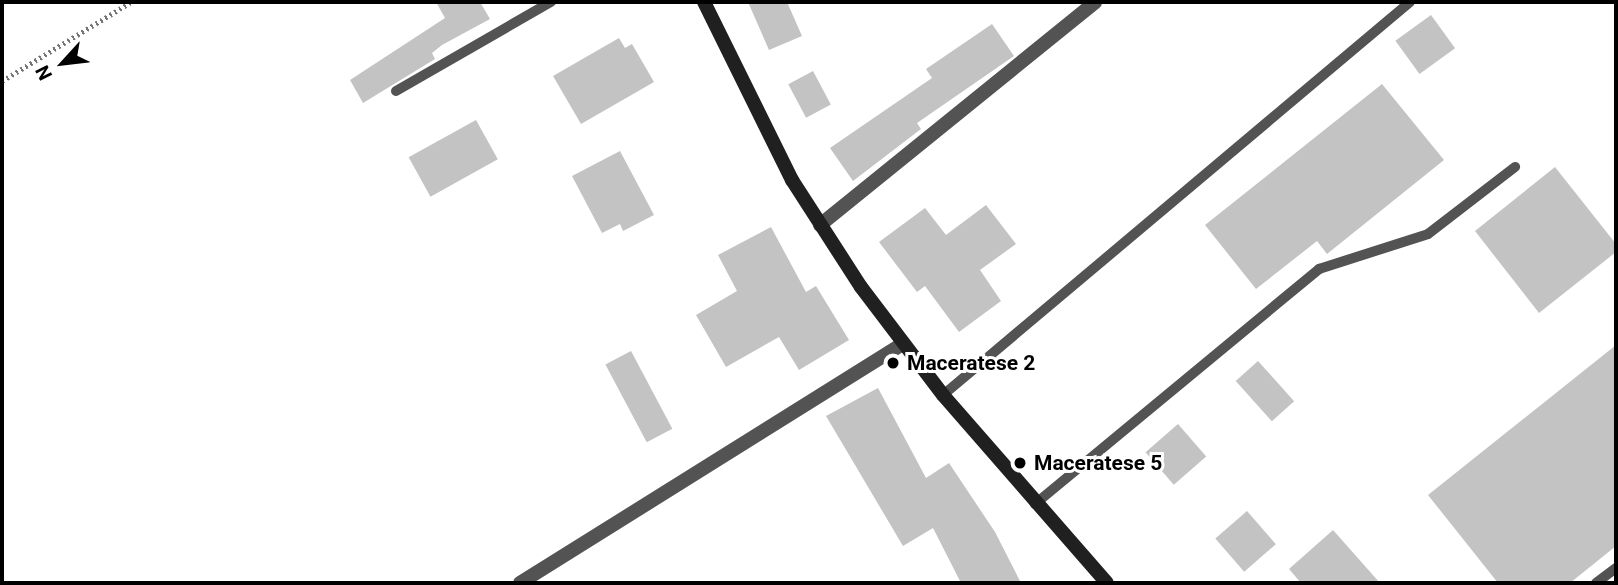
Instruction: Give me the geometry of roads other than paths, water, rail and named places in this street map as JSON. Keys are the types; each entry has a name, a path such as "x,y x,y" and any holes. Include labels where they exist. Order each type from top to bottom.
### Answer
{"main road":[{"path":"704,2 736,74 820,225 903,344 943,394 1035,504 1107,583"}],"street":[{"path":"820,225 1095,2"},
{"path":"520,583 903,344"}],"lane":[{"path":"396,91 551,2"},
{"path":"943,394 1410,2"},
{"path":"1035,504 1320,269 1428,234 1515,167"},
{"path":"1596,583 1616,568"}],"place":[{"name":"Maceratese 2","path":"893,363"},
{"name":"Maceratese 5","path":"1020,463"}]}
